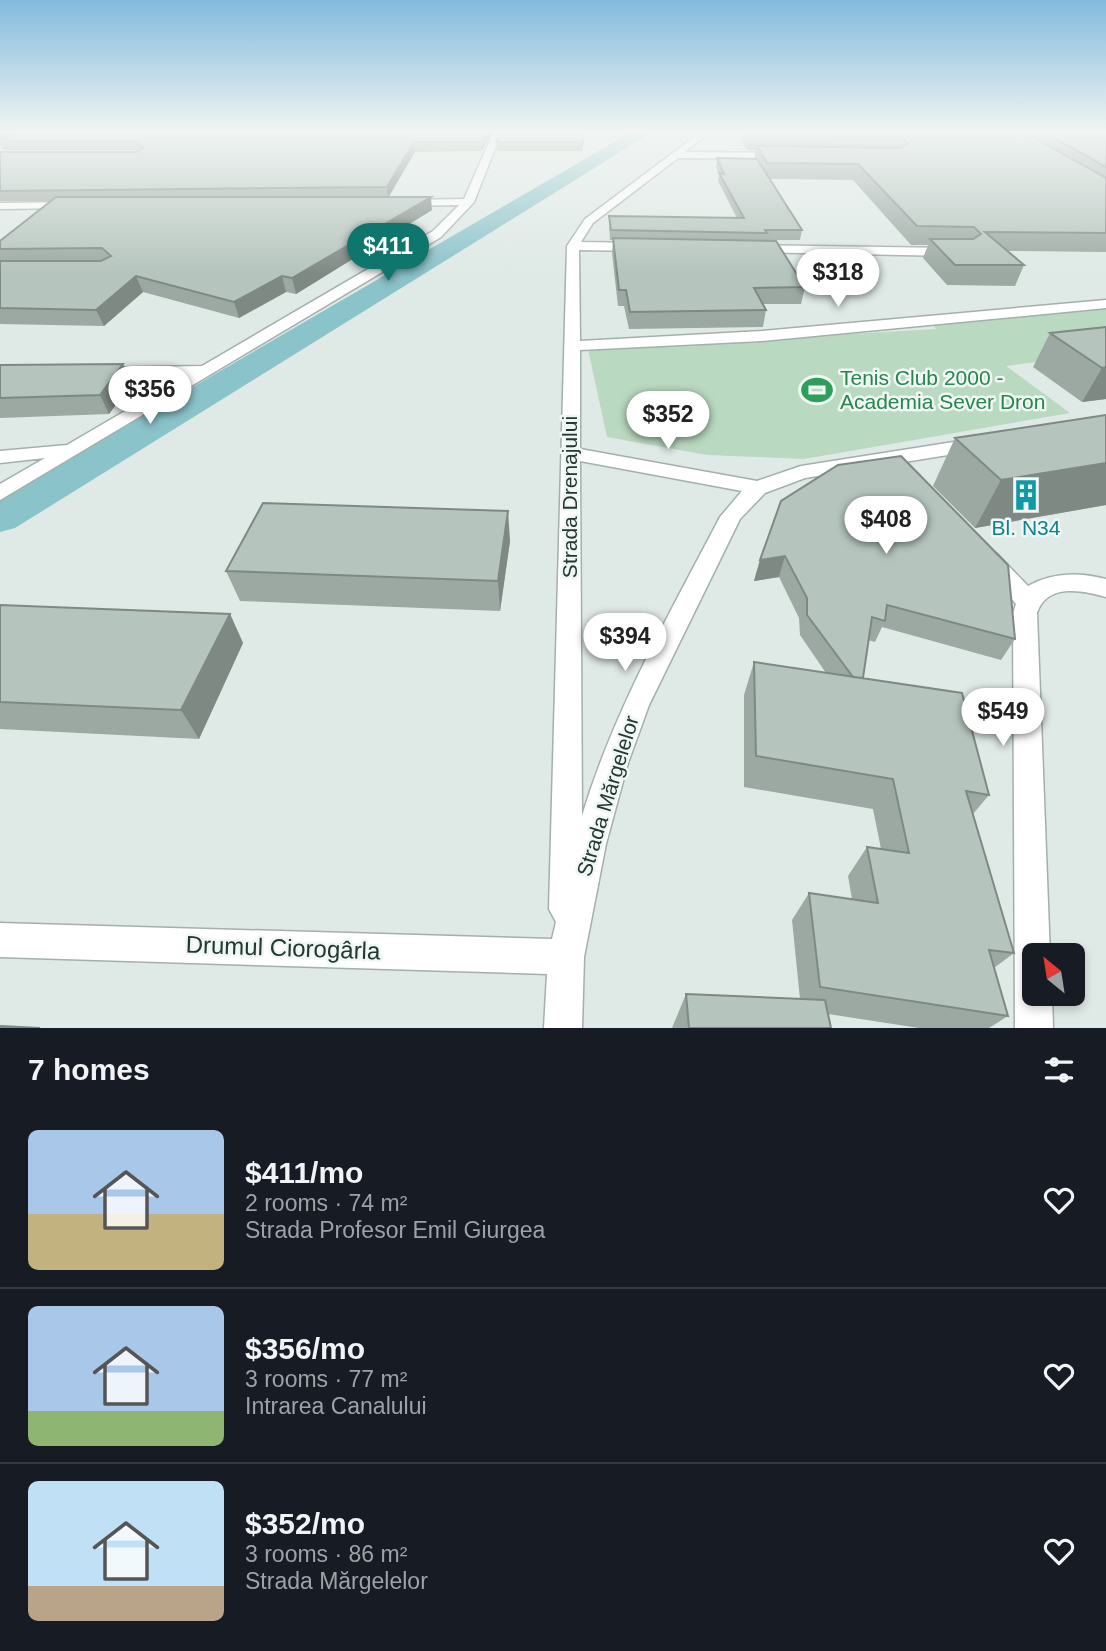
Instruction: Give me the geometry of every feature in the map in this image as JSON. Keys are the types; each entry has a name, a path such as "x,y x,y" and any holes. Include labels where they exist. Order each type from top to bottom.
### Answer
{"street":[{"path":"0,493 438,234 462,214 479,179"},
{"path":"643,179 589,221 578,234 573,246 657,248"},
{"path":"387,203 470,202"},
{"path":"0,206 83,205"},
{"name":"Strada Drenajului","path":"566,957 573,246"},
{"path":"741,249 965,252"},
{"path":"572,346 762,336 1106,304"},
{"path":"82,372 206,371"},
{"name":"Strada Mărgelelor","path":"563,1028 566,957 590,844 613,763 636,704 731,517 743,500 758,488 801,472 900,467 999,440"},
{"path":"0,457 75,449"},
{"path":"571,453 758,488"},
{"path":"973,543 1027,600 1034,1028"},
{"path":"1027,600 1036,591 1065,583 1106,588"},
{"name":"Drumul Ciorogârla","path":"0,940 566,957"}],"green space":[{"name":"Tenis Club 2000 - Academia Sever Dron","path":"1106,300 1106,353 1006,366 1070,413 804,459 707,455 607,437 588,349 936,329 927,318"}],"building":[{"path":"0,179 392,179 387,187 0,191"},
{"path":"722,179 770,179 802,230 765,230 767,233 611,230 609,216 744,218"},
{"path":"872,179 1106,179 1106,233 985,232 1024,265 955,265 930,239 973,239 981,234 974,227 917,226"},
{"path":"56,197 431,197 292,278 282,276 234,302 136,276 96,310 0,308 0,261 101,261 111,256 102,248 0,249 0,241"},
{"path":"613,238 776,241 805,287 754,288 766,310 630,312 626,290 619,290"},
{"path":"1106,327 1106,367 1102,368 1050,333"},
{"path":"123,364 100,395 0,398 0,365"},
{"path":"1106,415 1106,463 1001,480 955,438"},
{"path":"901,456 1008,565 1015,639 887,605 885,621 872,617 863,678 853,677 807,615 807,598 785,556 760,560 781,501 838,465"},
{"path":"263,503 508,511 498,581 226,571"},
{"path":"0,605 230,614 181,710 0,702"},
{"path":"754,662 962,693 989,795 966,791 1014,953 989,950 1008,1016 820,987 809,893 878,903 867,847 909,853 893,779 756,756"},
{"path":"686,994 825,1000 831,1028 689,1028"},
{"path":"1,1026 40,1028 0,1028"}],"waterway":[{"path":"0,518 565,179"}],"place":[{"name":"Tenis Club 2000 - Academia Sever Dron","path":"817,390"},
{"name":"Bl. N34","path":"1026,495"}]}
